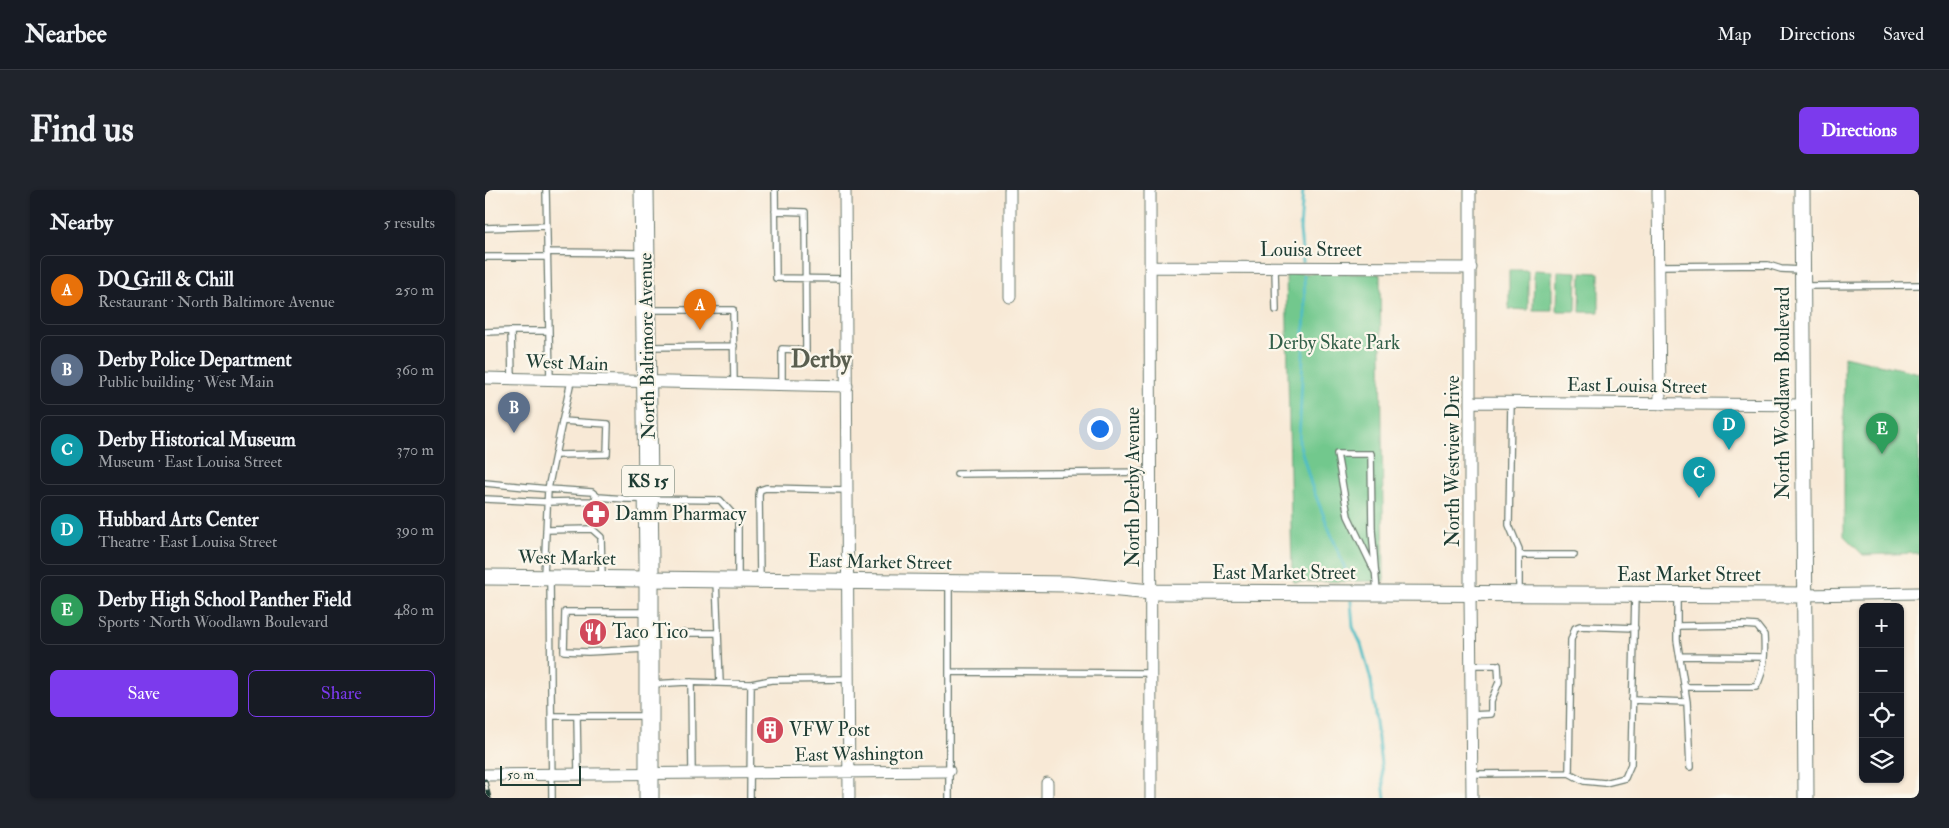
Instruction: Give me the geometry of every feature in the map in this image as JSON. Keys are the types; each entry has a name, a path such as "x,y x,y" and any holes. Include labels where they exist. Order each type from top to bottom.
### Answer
{"main road":[{"name":"North Baltimore Avenue","path":"645,190 649,773"},
{"name":"KS 15","path":"649,773 649,798"}],"street":[{"path":"845,190 849,798"},
{"path":"1010,190 1010,297"},
{"name":"North Derby Avenue","path":"1150,190 1151,798"},
{"name":"North Westview Drive","path":"1471,190 1470,594 1472,798"},
{"path":"1658,190 1660,404"},
{"name":"North Woodlawn Boulevard","path":"1802,190 1806,798"},
{"name":"Louisa Street","path":"1151,267 1471,268"},
{"name":"West Main","path":"485,378 847,386"},
{"name":"East Louisa Street","path":"1470,402 1803,405"},
{"name":"West Market","path":"485,577 649,579"},
{"name":"East Market Street","path":"649,579 1067,584 1151,592 1635,595 1919,594"},
{"name":"East Washington","path":"485,775 949,771"},
{"path":"1047,783 1047,798"}],"lane":[{"path":"546,190 550,380"},
{"path":"775,190 776,278 846,279"},
{"path":"775,211 805,212 806,350 783,349 782,385"},
{"path":"485,228 547,226"},
{"path":"485,257 645,253"},
{"path":"1659,266 1768,265 1781,269 1802,270"},
{"path":"1275,267 1275,310"},
{"path":"1802,286 1919,285"},
{"path":"646,310 733,310 735,384"},
{"path":"511,331 512,379"},
{"path":"485,332 549,331"},
{"path":"647,347 734,346"},
{"path":"552,798 547,502 548,489 571,380"},
{"path":"1511,402 1509,525 1520,555 1519,594"},
{"path":"555,455 607,454 608,424 562,421"},
{"path":"1376,574 1348,516 1337,454 1371,454 1372,530 1376,574 1377,594"},
{"path":"957,474 1151,472"},
{"path":"485,483 593,492 598,497"},
{"path":"760,581 759,495 761,490 766,488 848,490"},
{"path":"485,499 547,502 593,501 598,497 720,500 738,520 738,580"},
{"path":"546,530 592,529 601,537 602,579"},
{"path":"1520,555 1574,555"},
{"path":"716,580 720,683"},
{"path":"949,583 949,798"},
{"path":"1472,774 1569,773 1584,781 1605,783 1625,778 1631,764 1635,595"},
{"path":"1677,595 1677,626 1687,702 1690,767"},
{"path":"649,612 565,612 564,651 588,652 649,648"},
{"path":"1677,626 1717,624 1757,626 1764,634 1764,657 1761,678 1756,686 1685,687"},
{"path":"1569,773 1571,640 1575,628 1580,626 1635,628"},
{"path":"680,633 718,633"},
{"path":"1680,656 1764,657"},
{"path":"1471,665 1498,665 1499,682 1491,701 1491,714 1471,716"},
{"path":"949,672 1151,673"},
{"path":"649,684 691,682 751,684 771,680 849,680"},
{"path":"691,682 692,773"},
{"path":"750,798 751,684"},
{"path":"1632,700 1687,702"},
{"path":"551,716 649,716"},
{"path":"577,716 578,774"}],"green space":[{"path":"1509,270 1528,270 1528,310 1509,309"},
{"path":"1534,270 1552,271 1552,310 1533,310"},
{"path":"1558,271 1577,272 1576,311 1557,311"},
{"path":"1581,272 1599,273 1599,312 1580,312"},
{"name":"Derby Skate Park","path":"1286,273 1380,274 1384,581 1294,582 1292,575"},
{"path":"1844,356 1919,373 1919,553 1863,555 1844,536"}],"waterway":[{"path":"1303,190 1300,229 1303,262"},
{"path":"1304,276 1305,312 1299,442 1311,484 1348,576"},
{"path":"1351,601 1353,627 1361,644 1371,680 1385,798"}],"railway":[{"path":"485,781 489,798"}],"place":[{"name":"DQ Grill & Chill","path":"700,330"},
{"name":"Derby Police Department","path":"514,433"},
{"name":"Hubbard Arts Center","path":"1729,450"},
{"name":"Derby High School Panther Field","path":"1882,454"},
{"name":"Derby Historical Museum","path":"1699,498"},
{"name":"Damm Pharmacy","path":"596,514"},
{"name":"Taco Tico","path":"593,632"},
{"name":"VFW Post","path":"770,730"}],"district":[{"name":"Derby","path":"821,359"}]}
